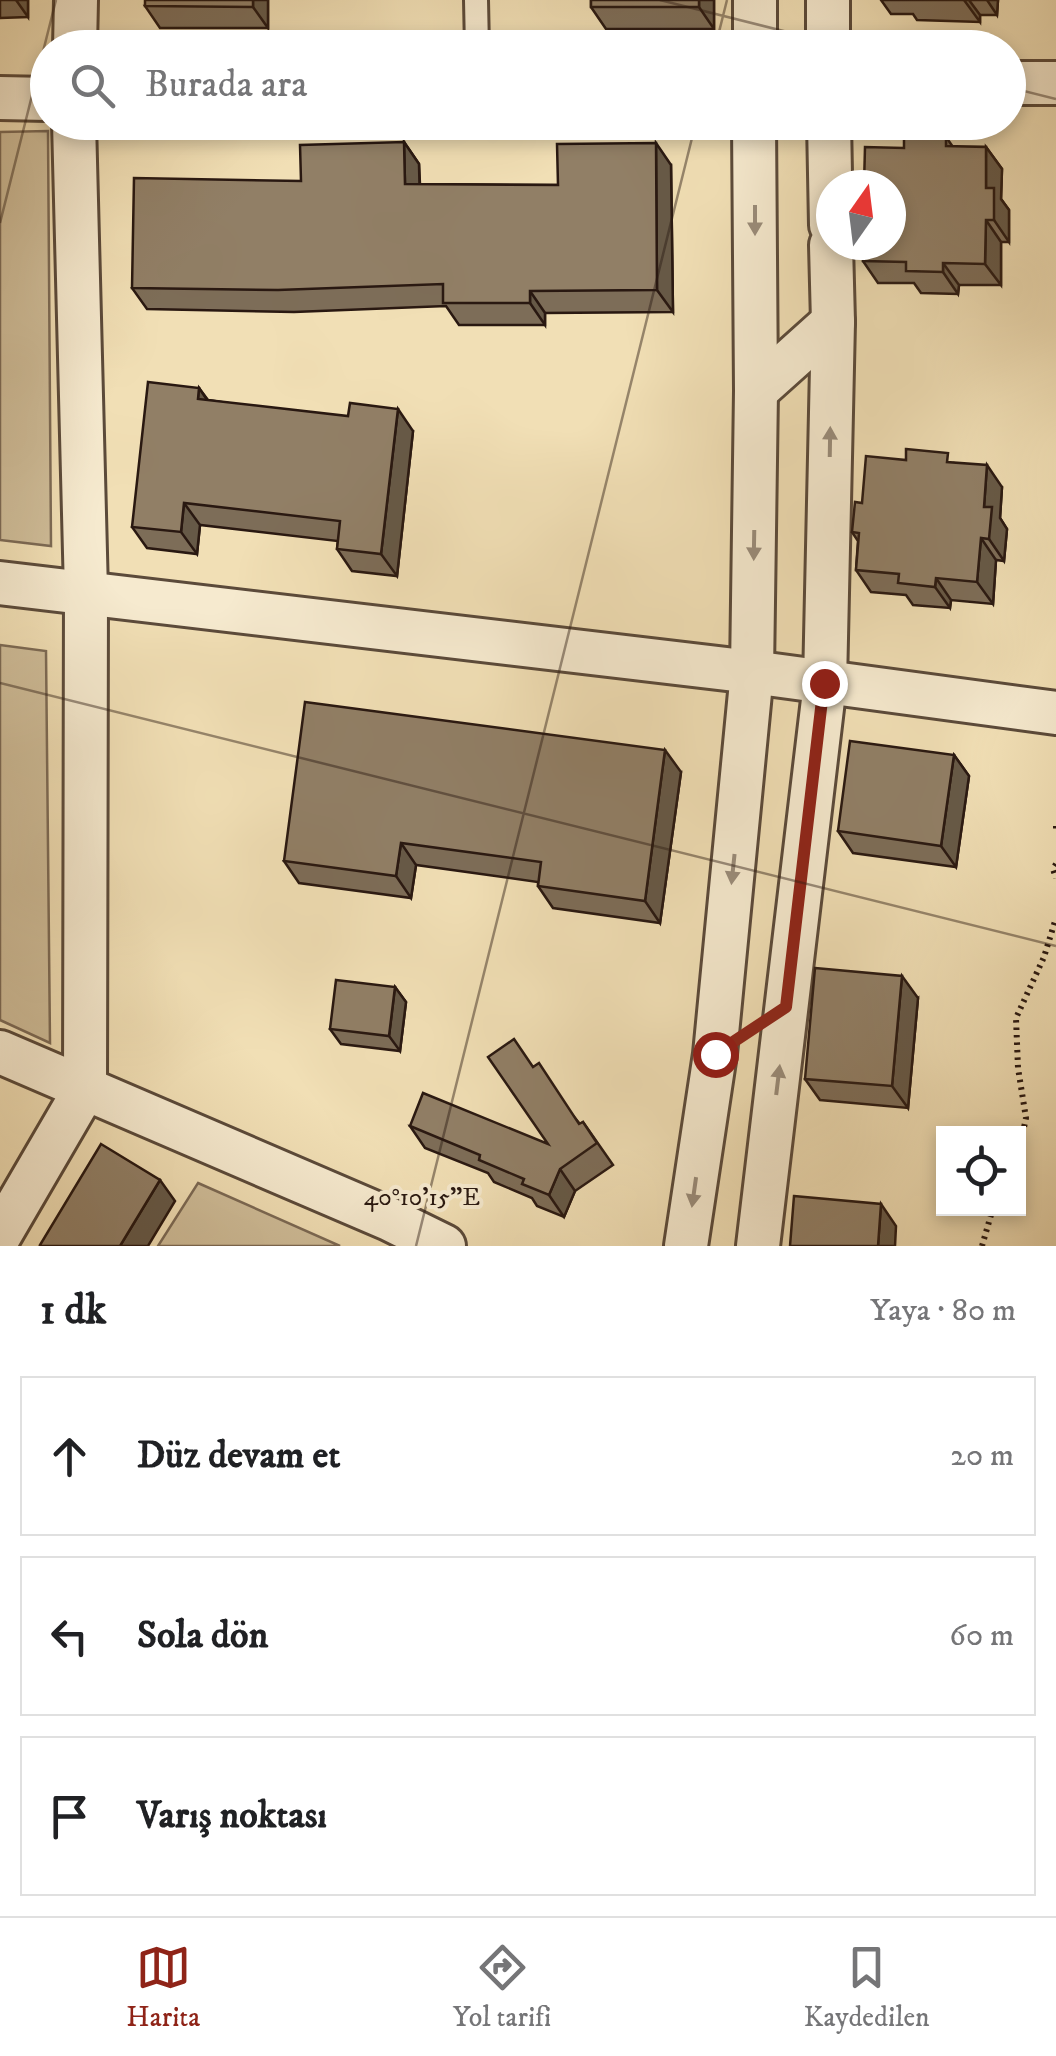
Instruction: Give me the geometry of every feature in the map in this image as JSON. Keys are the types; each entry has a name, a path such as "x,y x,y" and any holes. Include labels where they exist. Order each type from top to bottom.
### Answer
{"street":[{"path":"75,30 76,0"},
{"path":"754,30 755,0"},
{"path":"828,0 828,30"},
{"path":"1026,84 1056,83"},
{"path":"0,98 30,99"},
{"path":"0,1234 85,1089 86,592 74,140"},
{"path":"686,1246 715,1054 752,672 754,140"},
{"path":"829,140 830,170"},
{"path":"758,1246 824,683 832,260"},
{"path":"756,391 833,322"},
{"path":"0,583 1056,712"},
{"path":"715,1054 786,1007"},
{"path":"0,1052 388,1218 444,1246"}],"lane":[{"path":"476,0 477,30"}],"path":[{"path":"1056,864 1056,878"},
{"path":"1024,1126 1016,1018 1044,957 1056,918"},
{"path":"982,1246 991,1216"}],"shaded area":[{"path":"30,131 30,140 48,140 51,546 0,540 0,132"},
{"path":"0,645 46,651 50,1043 0,1020"},
{"path":"198,1183 340,1246 158,1246"}],"building":[{"path":"145,0 253,0 253,7 145,6"},
{"path":"591,0 699,0 699,7 591,7"},
{"path":"904,140 946,140 946,146 986,147 986,188 994,188 994,220 986,220 985,264 943,263 943,272 906,271 906,262 863,261 906,260 906,170 864,170 865,147 904,148"},
{"path":"404,142 405,184 558,185 557,144 656,143 657,290 530,291 530,303 443,303 443,284 278,290 132,288 134,178 301,181 300,145"},
{"path":"148,382 199,388 198,399 348,416 350,403 398,409 381,554 337,549 340,521 184,503 181,532 132,527"},
{"path":"906,449 948,453 947,462 987,465 984,507 992,507 989,539 981,538 977,582 936,578 935,587 898,583 899,574 856,570 859,533 852,532 855,502 862,503 866,456 906,460"},
{"path":"305,702 665,750 645,901 538,886 541,862 401,843 396,876 284,861"},
{"path":"850,741 954,755 941,846 838,831"},
{"path":"815,968 902,976 892,1086 805,1079"},
{"path":"336,980 395,987 389,1036 330,1029"},
{"path":"514,1039 533,1067 539,1063 579,1124 583,1122 597,1143 560,1169 549,1195 522,1184 524,1179 479,1160 480,1155 410,1126 423,1093 548,1144 488,1057"},
{"path":"101,1144 160,1180 120,1246 40,1245"},
{"path":"794,1196 881,1204 878,1246 790,1246"}],"route":[{"path":"715,1054 786,1007 824,683"}]}
